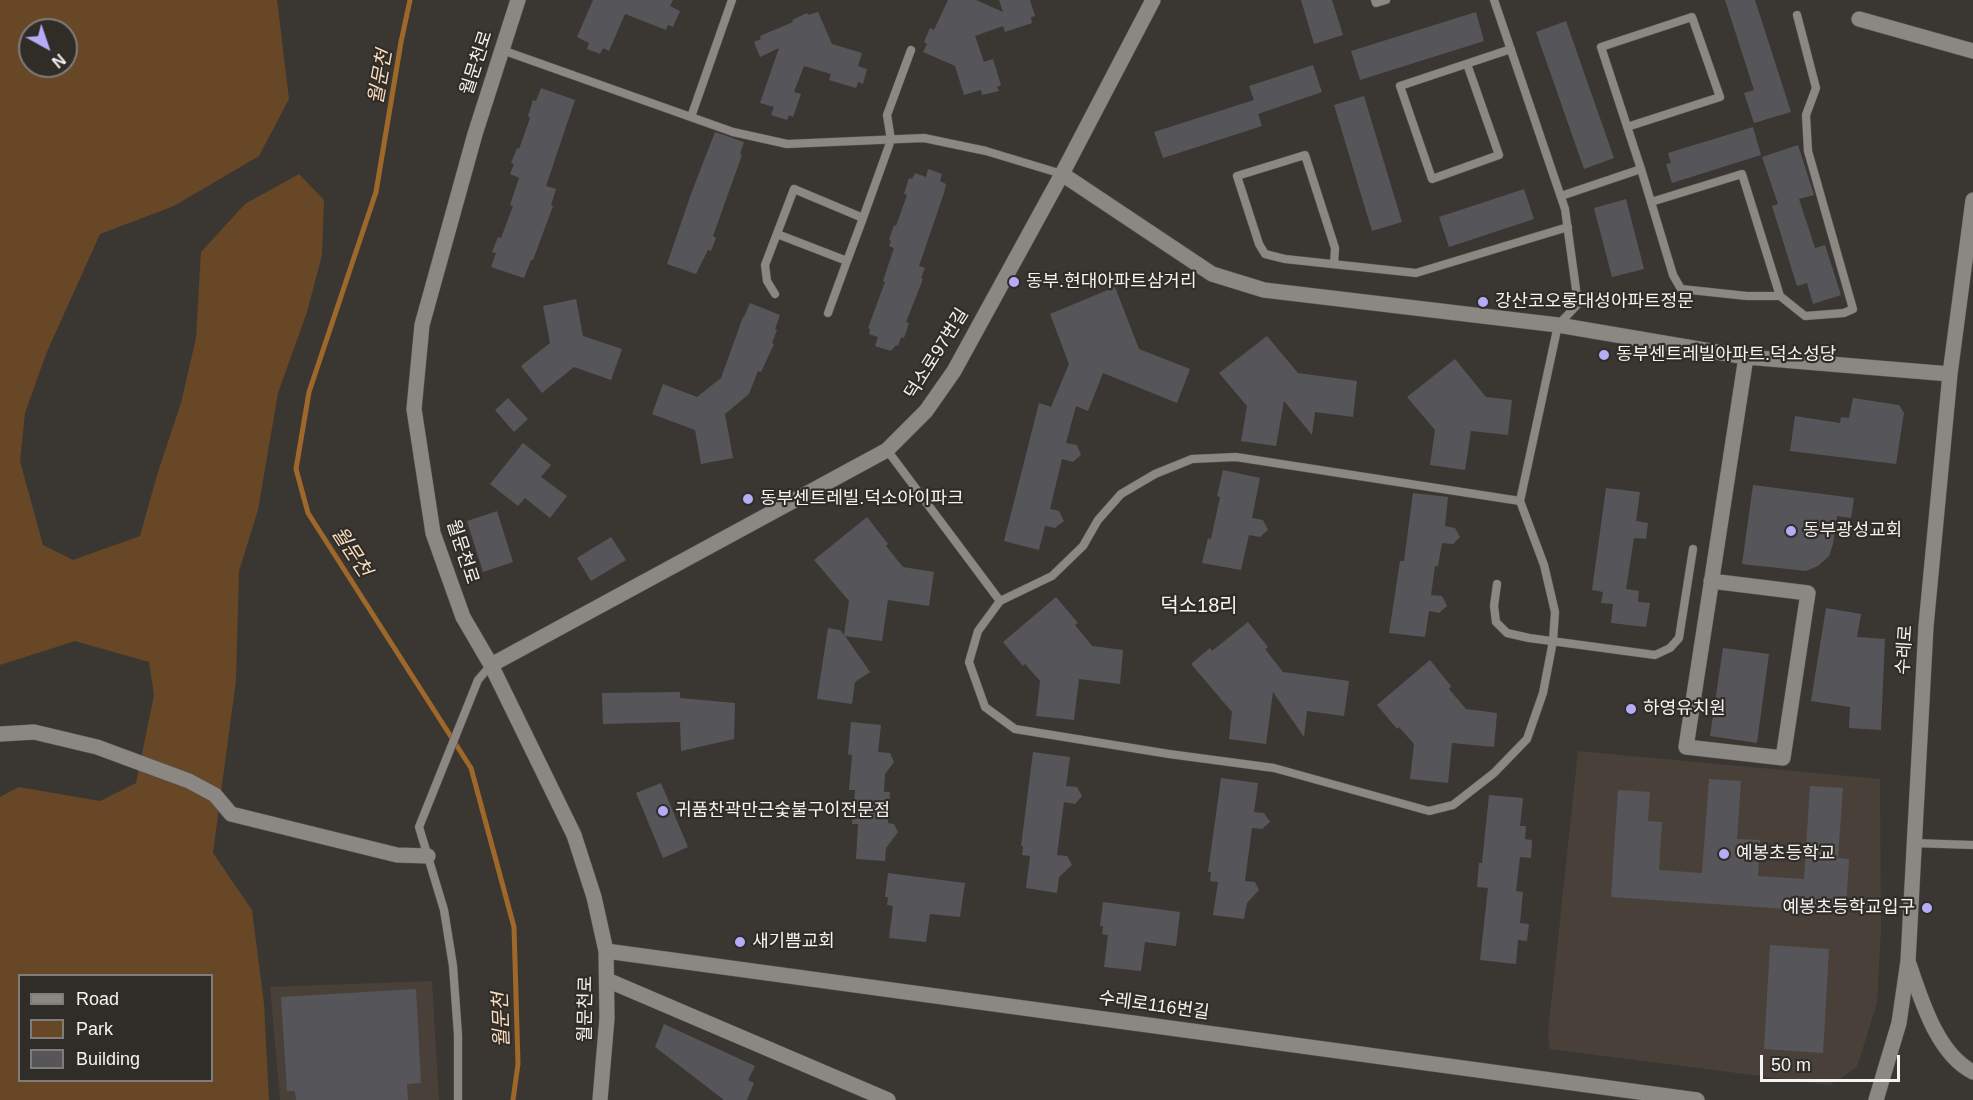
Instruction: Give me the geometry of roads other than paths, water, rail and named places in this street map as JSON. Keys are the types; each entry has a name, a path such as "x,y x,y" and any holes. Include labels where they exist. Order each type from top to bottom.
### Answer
{"street":[{"name":"월문천로","path":"519,0 475,134 422,326 414,409 433,533 463,617 491,666 574,835 594,897 606,951 607,980 607,1018 600,1100"},
{"name":"덕소로97번길","path":"491,666 887,450 926,411 954,371 1062,174 1153,0"},
{"path":"1859,19 1973,51"},
{"path":"1062,174 1212,274 1264,290 1558,326 1746,357 1950,374"},
{"name":"수레로","path":"1876,1100 1899,1023 1908,961 1926,626 1950,374 1973,200"},
{"path":"1712,581 1808,593 1783,758 1686,747 1746,357"},
{"path":"0,734 34,732 97,747 189,781 215,795 231,814 397,855 428,856"},
{"name":"수레로116번길","path":"606,951 1697,1100"},
{"path":"1908,961 1928,1017 1950,1052 1966,1069 1973,1072"},
{"path":"607,980 888,1100"}],"lane":[{"path":"691,117 732,0"},
{"path":"1375,0 1376,3 1386,0"},
{"path":"1494,0 1561,196 1568,227 1578,304 1558,326 1520,501 1544,565 1555,612 1553,641 1543,693 1527,739 1494,772 1453,805 1429,811 1274,768 1015,729 985,707 969,662 978,631 1000,601 1052,576 1083,546 1098,520 1121,494 1155,474 1192,459 1236,457 1520,501"},
{"path":"1651,202 1742,174 1780,296 1805,316 1844,313 1853,309 1808,151 1806,115 1816,88 1797,15"},
{"path":"1627,127 1720,97 1692,17 1600,47 1641,169 1673,275 1681,289 1748,296 1780,296"},
{"path":"1467,64 1499,156 1432,179 1400,86 1511,49"},
{"path":"502,50 733,132 787,144 924,138 986,151 1062,174"},
{"path":"828,313 891,140 887,115 911,50"},
{"path":"1334,264 1335,248 1305,155 1237,176 1259,244 1265,254 1285,259 1416,273 1568,227"},
{"path":"1561,196 1641,169"},
{"path":"775,294 767,281 765,265 794,189 863,218"},
{"path":"777,234 847,261"},
{"path":"887,450 1000,601"},
{"path":"1497,584 1494,606 1496,622 1507,633 1529,639 1655,655 1670,648 1679,638 1693,549"},
{"path":"458,1100 458,1035 453,966 444,910 419,827 478,680 491,666"},
{"path":"1913,843 1973,845"}],"waterway":[{"name":"월문천","path":"410,0 376,192 309,392 296,469 308,513 471,768 514,927 518,1064 513,1100"}],"place":[{"name":"동부.현대아파트삼거리","path":"1014,282"},
{"name":"강산코오롱대성아파트정문","path":"1483,302"},
{"name":"동부센트레빌아파트.덕소성당","path":"1604,355"},
{"name":"동부센트레빌.덕소아이파크","path":"748,499"},
{"name":"동부광성교회","path":"1791,531"},
{"name":"하영유치원","path":"1631,709"},
{"name":"귀품찬곽만근숯불구이전문점","path":"663,811"},
{"name":"예봉초등학교","path":"1724,854"},
{"name":"예봉초등학교입구","path":"1927,908"},
{"name":"새기쁨교회","path":"740,942"}],"district":[{"name":"덕소18리","path":"1199,606"}]}
